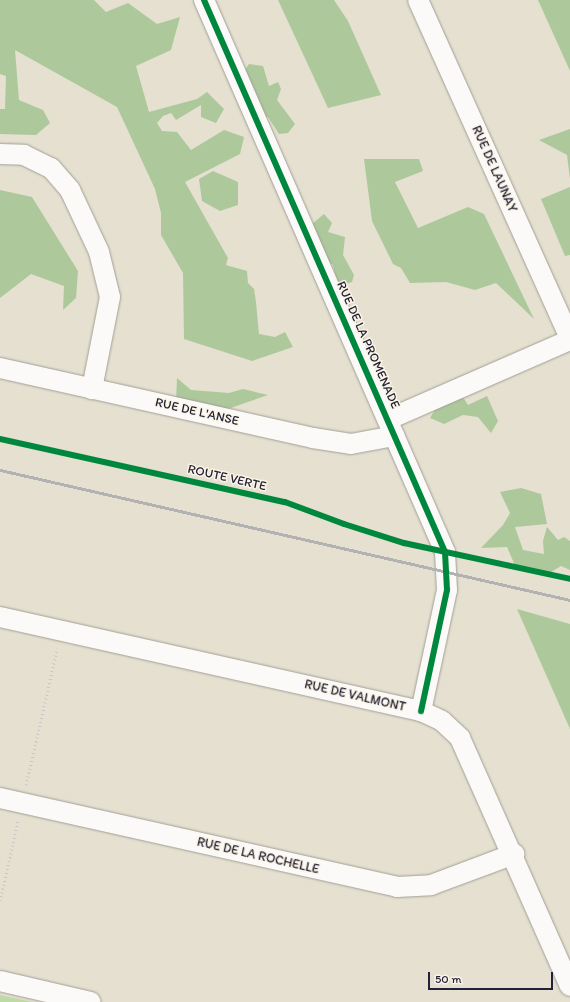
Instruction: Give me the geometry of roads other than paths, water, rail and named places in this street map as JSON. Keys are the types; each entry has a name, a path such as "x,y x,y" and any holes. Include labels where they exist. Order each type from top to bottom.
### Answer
{"street":[{"name":"RUE DE LA PROMENADE","path":"204,0 446,552 446,590 421,711"},
{"name":"RUE DE LAUNAY","path":"391,427 570,339 418,0"},
{"path":"0,154 24,155 51,168 70,190 99,252 110,296 92,389"},
{"name":"RUE DE L'ANSE","path":"0,368 336,442 350,444 391,427"},
{"name":"RUE DE VALMONT","path":"0,617 421,711 442,721 460,738 514,854 570,986"},
{"name":"RUE DE LA ROCHELLE","path":"0,798 398,887 431,885 514,854"},
{"path":"0,981 91,1002"}],"railway":[{"path":"0,470 570,600"}]}
